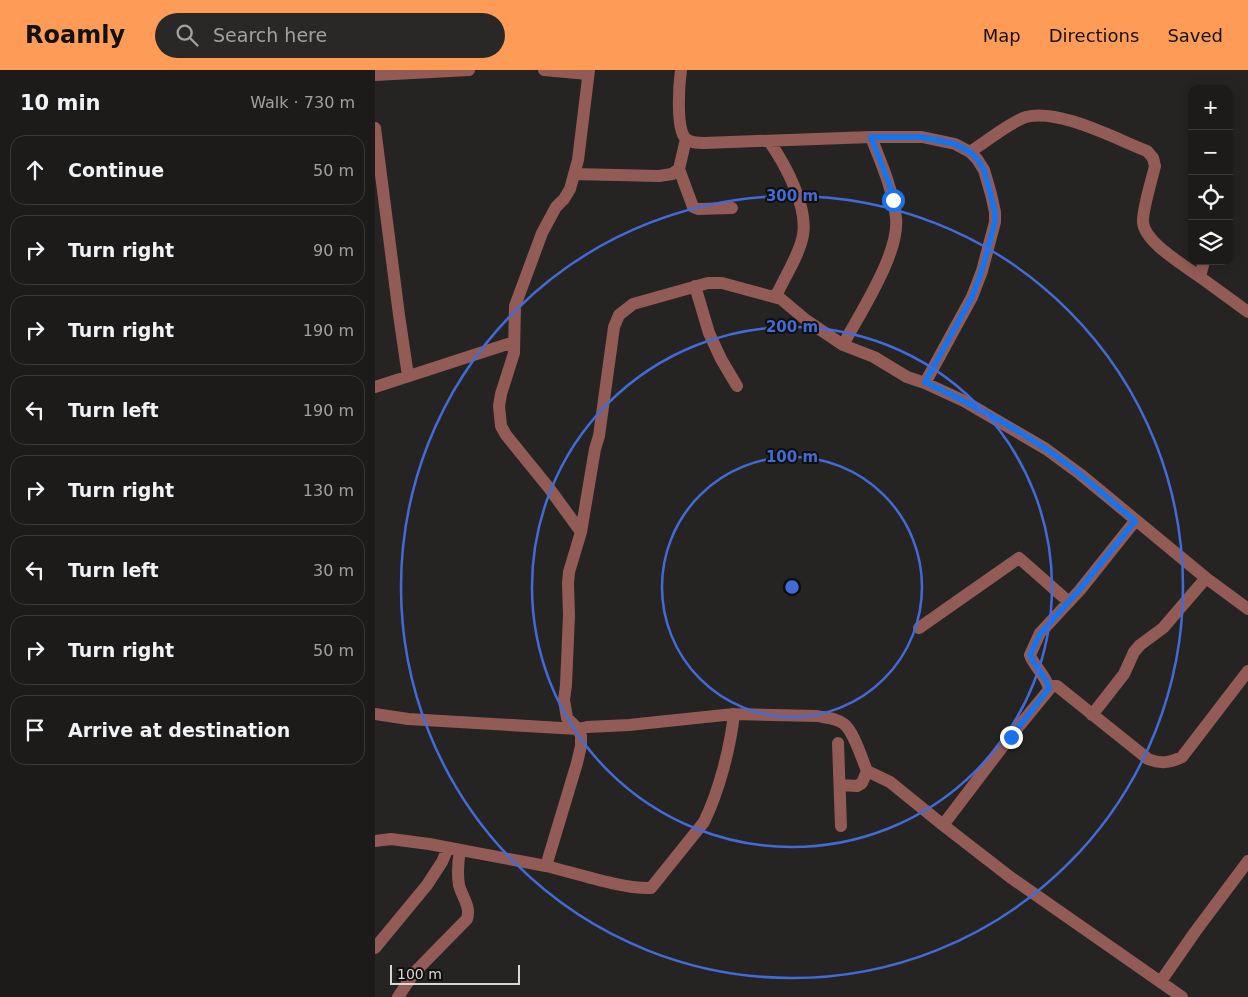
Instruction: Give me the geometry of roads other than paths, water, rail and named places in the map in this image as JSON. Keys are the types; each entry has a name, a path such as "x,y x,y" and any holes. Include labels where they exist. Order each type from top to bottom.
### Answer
{"street":[{"path":"375,75 469,70"},
{"path":"545,70 588,72 578,160 570,189 556,208 542,233 517,296 514,313 513,358 499,406 501,426 512,443 549,488 581,532"},
{"path":"681,70 678,95 681,132 686,139 692,142 922,137 955,144 970,152 977,159 984,170 995,212 995,222 982,270 972,297 925,382"},
{"path":"970,152 1024,117 1046,115 1074,122 1147,151 1153,158 1155,166 1142,221 1145,232 1153,241 1248,312"},
{"path":"375,128 408,376"},
{"path":"843,344 880,274 896,231 896,218 890,186 871,137"},
{"path":"686,139 679,169 693,208 732,208"},
{"path":"769,141 790,175 798,198 803,225 801,244 778,292 773,297"},
{"path":"574,174 659,176 672,174 679,169"},
{"path":"1200,277 1203,265"},
{"path":"546,866 581,746 581,736 578,729 567,718 563,700 566,684 569,572 581,532 595,449 599,436 613,327 619,315 633,304 708,283 721,283 781,299 806,320 843,344 874,357 907,377 925,382 964,400 1046,449 1206,578 1248,609"},
{"path":"695,286 709,333 721,359 737,386"},
{"path":"375,387 514,342"},
{"path":"1049,688 1043,673 1030,655 1040,634 1069,602 1135,521"},
{"path":"919,628 1019,558 1069,602"},
{"path":"1092,716 1123,674 1134,652 1140,645 1163,628 1206,578"},
{"path":"943,825 1049,688 1057,686 1092,716 1148,759 1158,763 1169,763 1182,757 1248,671"},
{"path":"375,714 408,720 578,729 734,714 817,716 838,720 849,730 874,774 890,782 1010,877 1182,997"},
{"path":"375,842 391,839 454,849 546,866 617,883 651,888 707,816 714,798 728,746 734,714"},
{"path":"838,743 841,826"},
{"path":"840,784 857,786 874,774"},
{"path":"375,948 432,879 454,849"},
{"path":"398,997 414,973 467,919 468,908 462,895 454,849"},
{"path":"1161,981 1248,861"}]}
